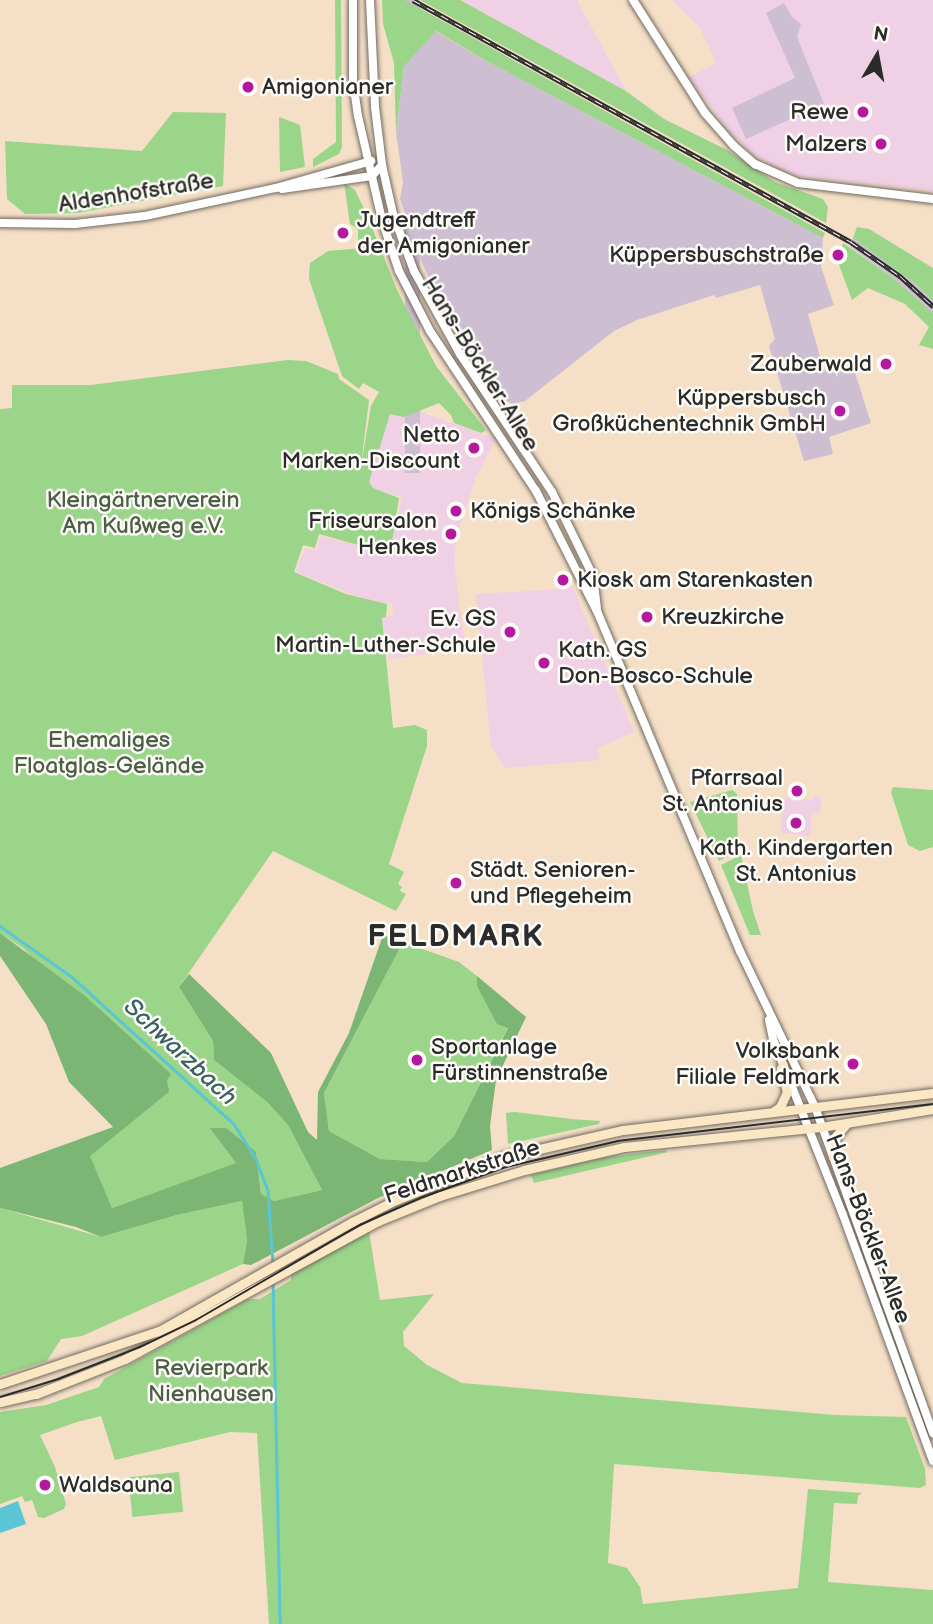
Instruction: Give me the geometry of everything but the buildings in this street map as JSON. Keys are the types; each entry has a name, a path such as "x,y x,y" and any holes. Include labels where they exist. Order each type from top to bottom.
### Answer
{"main road":[{"path":"770,1113 780,1107 787,1093 780,1069 783,1064"},
{"name":"Feldmarkstraße","path":"0,1384 145,1336 201,1310 280,1263 396,1200 503,1157 623,1130 933,1093"},
{"name":"Feldmarkstraße","path":"0,1402 36,1394 105,1368 190,1326 280,1274 398,1212 524,1170 624,1147 847,1124 933,1109"},
{"path":"833,1157 836,1136 847,1124"}],"street":[{"name":"Hans-Böckler-Allee","path":"353,0 353,81 368,160 399,271 424,319 530,482 597,611 766,1010 815,1107 933,1433"},
{"name":"Hans-Böckler-Allee","path":"370,0 375,107 382,165 397,226 414,271 436,314 550,488 588,566 597,594 597,611"},
{"path":"633,0 699,105 734,146 755,164 798,183 933,199"},
{"path":"368,160 382,165 372,176"},
{"name":"Aldenhofstraße","path":"0,223 49,225 106,221 276,188 368,160"},
{"name":"Aldenhofstraße","path":"276,188 295,189 372,176"},
{"path":"577,571 588,566"},
{"name":"Hans-Böckler-Allee","path":"766,1010 783,1064 803,1109 933,1461"}],"shaded area":[{"path":"405,0 420,0 420,473 405,473"},
{"path":"460,0 577,0 626,91"},
{"path":"672,0 933,0 933,191 798,176 753,154 726,128 689,77 716,63 699,26"},
{"path":"784,3 792,17 801,24 797,37 824,104 746,139 732,108 795,78 766,13"},
{"path":"435,31 490,63 823,238 821,267 834,305 808,314 824,371 852,363 871,423 829,437 833,454 804,461 769,346 775,339 760,285 716,298 714,295 637,320 614,331 525,401 513,404 502,399 444,309 422,263 400,199 403,182 396,132 404,66"},
{"path":"853,238 917,285 933,301 933,313 892,277 849,246"},
{"path":"384,399 496,439 476,477 457,536 454,560 465,649 388,659 382,618 394,615 392,604 368,600 295,572 305,548 317,550 320,536 388,553 402,497 362,487"},
{"name":"Kath. GS Don-Bosco-Schule","path":"572,585 634,732 598,748 600,760 505,768 491,746 476,594 562,589"},
{"name":"Kath. Kindergarten St. Antonius","path":"814,796 821,797 820,813 812,813 810,836 781,833 781,797 814,800"}],"green space":[{"path":"335,0 341,0 342,147 339,154 313,167 313,159 336,142"},
{"path":"382,0 405,0 825,233 823,238 490,63 436,31 404,66 396,132 394,63 383,24"},
{"path":"420,0 460,0 626,91 664,119 727,150 775,182 823,199 828,207 826,223"},
{"path":"173,112 226,113 223,186 78,213 25,214 7,199 5,141 142,151"},
{"path":"279,117 300,125 305,167 280,172"},
{"path":"344,183 355,190 397,290 436,366 486,430 481,433 454,423 451,415 439,403 404,417 390,414 369,482 373,488 399,498 390,554 319,534 315,548 303,545 294,572 346,594 387,604 386,617 382,618 393,728 415,725 427,730 427,746 389,864 404,872 398,884 402,887 400,891 406,894 396,911 273,851 179,987 213,1041 214,1060 267,1102 288,1125 322,1190 274,1201 261,1194 256,1152 211,1128 237,1163 112,1208 89,1156 169,1092 24,949 0,933 0,409 12,408 12,385 91,385 288,360 306,361 338,374 339,379 369,400 361,466 371,406 379,392 363,383 359,389 342,376 309,279 310,263 328,251 363,248 358,247 358,229 350,224"},
{"path":"857,227 869,229 933,268 933,301 917,285 853,238"},
{"path":"843,243 892,277 933,313 933,349 919,345 929,327 905,304 868,288 852,300 838,262"},
{"path":"893,787 933,790 933,847 920,851 908,845 891,792"},
{"path":"732,790 737,794 738,851 719,861 690,802"},
{"path":"741,855 761,935 750,935 721,865"},
{"path":"0,933 84,995 171,1074 167,1080 169,1092 90,1156 112,1208 236,1163 210,1128 226,1128 256,1152 261,1194 274,1201 322,1190 288,1125 267,1102 214,1060 213,1041 179,987 189,974 271,1053 308,1132 317,1140 318,1092 349,1033 383,935 403,942 324,1093 329,1131 380,1159 427,1162 454,1136 508,1028 497,1024 477,986 477,976 526,1017 496,1080 490,1126 492,1150 378,1198 251,1265 243,1264 247,1240 242,1201 177,1215 101,1237 76,1227 0,1208 0,1168 113,1127 69,1082 46,1024 0,956"},
{"name":"Sportanlage Fürstinnenstraße","path":"403,942 459,962 477,976 477,986 508,1027 454,1136 427,1162 380,1159 329,1131 324,1093"},
{"path":"506,1113 600,1121 599,1124 508,1144"},
{"path":"665,1150 668,1152 534,1183 531,1175 606,1157"},
{"path":"242,1201 247,1240 243,1264 82,1336 61,1339 47,1361 0,1376 0,1208 101,1237 177,1215"},
{"name":"Revierpark Nienhausen","path":"369,1231 380,1300 434,1294 403,1332 404,1346 427,1365 462,1383 835,1415 906,1417 925,1469 926,1485 920,1488 614,1464 608,1563 627,1568 640,1587 643,1604 798,1588 808,1489 862,1493 858,1496 857,1504 834,1503 828,1582 933,1590 933,1624 269,1624 257,1433 230,1432 115,1460 101,1416 77,1422 40,1435 55,1467 66,1504 64,1509 44,1518 38,1517 32,1500 25,1502 22,1496 0,1504 0,1412 46,1405 99,1387 104,1379 248,1299 260,1299 291,1280 291,1274"},
{"path":"179,1472 183,1512 132,1517 128,1477"}],"water":[{"path":"18,1501 26,1524 0,1533 0,1508"}],"waterway":[{"name":"Schwarzbach","path":"0,926 72,977 234,1124 256,1159 268,1190 273,1264"},
{"name":"Schwarzbach","path":"273,1281 280,1624"}],"tram line":[{"path":"0,1397 58,1379 140,1347 196,1320 360,1225 423,1197 506,1167 618,1141 933,1104"}],"railway":[{"path":"413,0 851,242 900,276 933,306"}],"place":[{"name":"Amigonianer","path":"248,87"},
{"name":"Rewe","path":"863,112"},
{"name":"Malzers","path":"881,144"},
{"name":"Jugendtreff der Amigonianer","path":"343,233"},
{"name":"Küppersbuschstraße","path":"838,255"},
{"name":"Zauberwald","path":"886,364"},
{"name":"Küppersbusch Großküchentechnik GmbH","path":"840,411"},
{"name":"Netto Marken-Discount","path":"474,448"},
{"name":"Königs Schänke","path":"456,511"},
{"name":"Friseursalon Henkes","path":"451,534"},
{"name":"Kiosk am Starenkasten","path":"563,580"},
{"name":"Kreuzkirche","path":"647,617"},
{"name":"Ev. GS Martin-Luther-Schule","path":"510,632"},
{"name":"Kath. GS Don-Bosco-Schule","path":"544,663"},
{"name":"Pfarrsaal St. Antonius","path":"797,791"},
{"name":"Kath. Kindergarten St. Antonius","path":"796,823"},
{"name":"Städt. Senioren- und Pflegeheim","path":"456,883"},
{"name":"Sportanlage Fürstinnenstraße","path":"417,1060"},
{"name":"Volksbank Filiale Feldmark","path":"853,1064"},
{"name":"Waldsauna","path":"45,1485"}],"district":[{"name":"FELDMARK","path":"456,937"}],"park label":[{"name":"Kleingärtnerverein Am Kußweg e.V.","path":"143,513"},
{"name":"Ehemaliges Floatglas-Gelände","path":"109,753"}]}
